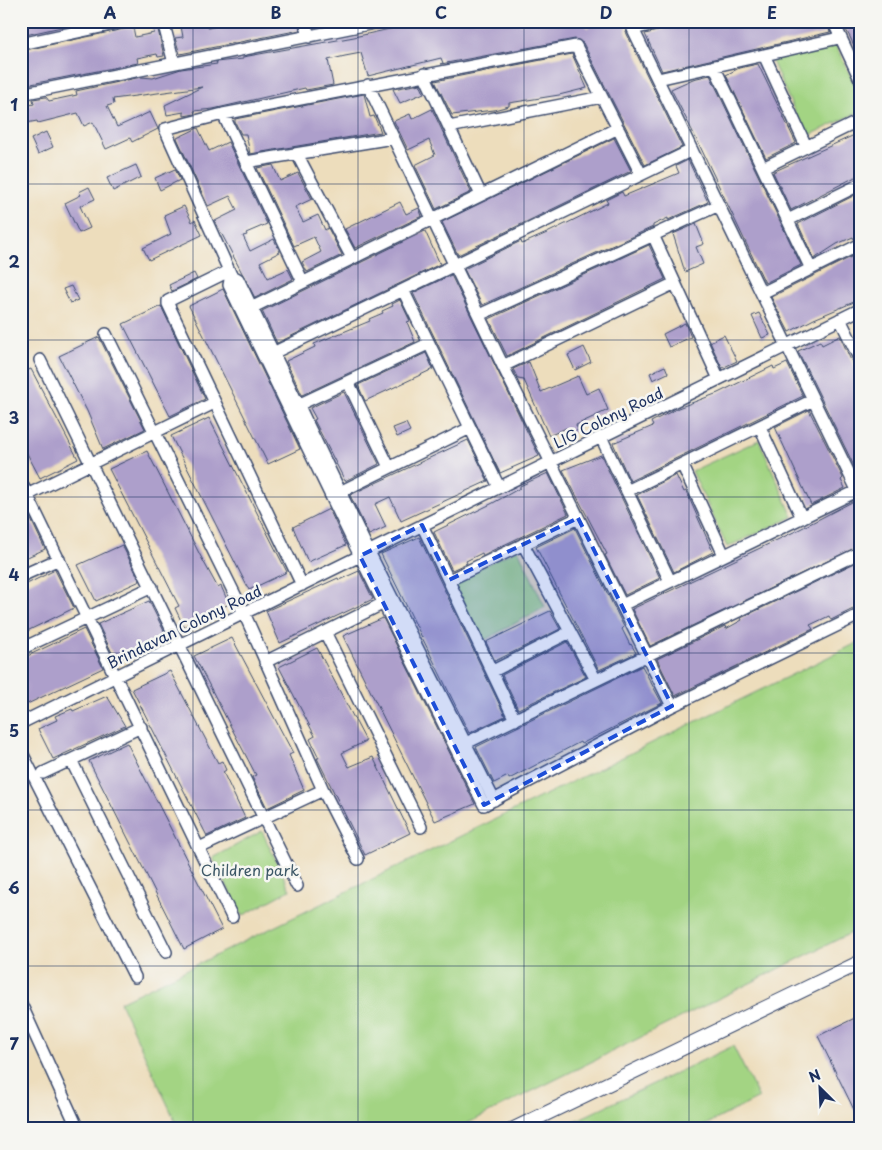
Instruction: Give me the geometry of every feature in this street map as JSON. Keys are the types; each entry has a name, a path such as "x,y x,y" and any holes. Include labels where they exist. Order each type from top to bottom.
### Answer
{"street":[{"path":"21,44 128,21"},
{"path":"163,21 174,63"},
{"path":"305,21 309,37"},
{"path":"21,94 384,21"},
{"path":"622,604 802,518 860,493 633,29 668,21"},
{"path":"833,21 839,38 861,81"},
{"path":"658,79 839,38"},
{"path":"641,174 576,46 223,114 165,129 230,273 238,279 340,492 384,604 484,805 672,706 861,614"},
{"path":"764,55 806,146"},
{"path":"714,66 811,269"},
{"path":"424,74 481,195"},
{"path":"368,85 503,366 672,706"},
{"path":"449,127 602,97"},
{"path":"223,114 303,282"},
{"path":"763,168 861,120"},
{"path":"251,308 618,128"},
{"path":"246,162 393,138"},
{"path":"272,353 692,150"},
{"path":"297,154 352,258"},
{"path":"788,220 861,184"},
{"path":"479,315 719,205"},
{"path":"653,235 719,379"},
{"path":"762,293 861,244"},
{"path":"230,273 168,302 214,403 302,585"},
{"path":"230,273 229,284 364,554 466,743 494,800"},
{"path":"503,366 675,283"},
{"path":"403,290 500,487"},
{"name":"LIG Colony Road","path":"364,554 861,309"},
{"path":"840,319 861,362"},
{"path":"106,334 244,613 323,790 358,858"},
{"path":"298,405 428,344"},
{"path":"40,360 152,587 178,646 297,886"},
{"path":"348,382 389,467"},
{"path":"627,491 813,400"},
{"path":"24,497 214,403"},
{"path":"760,427 802,518"},
{"path":"340,492 470,428"},
{"path":"601,437 670,581"},
{"path":"682,464 724,555"},
{"path":"21,482 24,497 59,559 232,918"},
{"path":"449,580 578,518"},
{"path":"422,525 493,671 514,720"},
{"path":"523,544 596,680"},
{"path":"466,743 861,552"},
{"name":"Brindavan Colony Road","path":"21,723 364,554"},
{"path":"21,576 59,559"},
{"path":"21,648 152,587"},
{"path":"265,662 384,604"},
{"path":"325,632 421,827"},
{"path":"493,671 570,632"},
{"path":"43,773 141,727"},
{"path":"21,752 135,977"},
{"path":"72,760 166,952"},
{"path":"199,848 323,790"},
{"path":"514,1129 861,962"},
{"path":"21,1004 78,1129"}],"highlighted area":[{"path":"578,518 672,706 484,805 360,556 422,525 449,580"}],"green space":[{"path":"835,44 861,97 861,111 806,137 771,59"},
{"path":"759,440 793,517 727,547 692,471"},
{"path":"518,549 545,607 481,642 452,581"},
{"path":"861,641 861,928 456,1129 179,1129 120,1002"},
{"name":"Children park","path":"262,831 290,890 242,916 213,858"},
{"path":"733,1046 759,1098 697,1129 558,1129"}],"building":[{"path":"21,21 69,21 70,25 21,36"},
{"path":"152,21 156,21 164,56 158,57 157,54 137,58 138,63 21,86 21,51 133,27 135,37 154,33"},
{"path":"180,21 207,21 208,28 227,24 227,21 244,21 245,25 265,21 298,21 300,30 180,54 175,38 183,37"},
{"path":"425,21 519,21 520,24 529,21 583,21 587,28 602,21 633,21 627,24 626,32 682,147 645,165 583,43 575,39 441,64 443,63 441,58 368,76 361,53 345,56 328,60 333,85 306,90 305,88 213,109 194,111 195,114 184,116 184,112 167,115 165,105 202,87 113,99 114,104 107,106 117,127 150,112 158,129 132,142 130,138 106,149 93,122 84,126 78,113 38,123 37,121 21,124 21,107 34,104 33,99 46,97 49,101 77,95 76,91 141,77 153,78 181,69 243,59 243,57 354,37"},
{"path":"675,21 826,21 830,32 662,71 645,34 670,28"},
{"path":"841,21 861,21 861,60 850,37"},
{"path":"572,54 587,88 559,95 509,103 509,106 494,110 452,115 435,81"},
{"path":"758,64 796,143 766,158 726,75 739,68"},
{"path":"710,75 801,265 765,283 671,89 693,79"},
{"path":"420,84 424,93 400,103 393,89"},
{"path":"364,94 370,117 374,116 381,132 250,154 246,134 241,134 235,122 235,119"},
{"path":"432,109 471,192 436,209 415,165 435,155 429,140 408,150 394,121 410,114 412,119"},
{"path":"198,128 209,151 228,142 267,224 243,236 250,251 274,239 280,252 260,262 268,278 288,269 293,279 255,298 215,221 237,210 230,196 208,206 177,138"},
{"path":"46,132 53,147 38,154 31,139"},
{"path":"861,132 861,174 791,210 773,172"},
{"path":"614,138 631,171 458,255 442,222"},
{"path":"688,160 708,202 668,220 668,218 653,225 653,227 482,305 464,269 521,241 522,244 547,233 608,203 606,200 622,192 624,196 679,173 676,166"},
{"path":"136,165 141,177 113,191 107,178"},
{"path":"273,165 280,181 298,173 312,199 295,207 303,222 318,215 325,230 328,228 342,255 307,272 302,262 321,252 314,237 294,246 257,168"},
{"path":"175,169 180,180 160,190 155,178"},
{"path":"89,187 95,199 80,206 90,228 79,233 65,203 81,195 79,192"},
{"path":"861,192 861,210 857,212 861,221 861,237 854,239 853,237 837,244 814,259 798,224"},
{"path":"400,202 406,214 419,208 422,216 355,248 345,229"},
{"path":"184,206 192,222 195,220 202,235 149,260 143,248 171,234 164,215"},
{"path":"696,224 704,244 696,247 703,264 685,272 673,234"},
{"path":"425,231 440,264 277,343 262,311"},
{"path":"649,245 665,279 507,356 489,319"},
{"path":"861,252 861,299 789,332 771,297"},
{"path":"194,273 197,279 172,291 169,285"},
{"path":"451,275 539,456 500,473 413,293"},
{"path":"71,286 78,300 70,303 63,289"},
{"path":"223,289 300,449 268,464 189,306"},
{"path":"400,300 410,321 407,322 415,342 302,395 286,361 315,347 314,344 370,321 369,319 383,313 382,311"},
{"path":"161,306 205,399 170,416 123,324"},
{"path":"759,313 770,335 762,338 752,316"},
{"path":"685,323 691,337 669,347 663,334"},
{"path":"724,335 737,361 722,368 710,342"},
{"path":"840,336 858,376 856,377 861,388 861,470 857,472 798,351 820,341 822,345"},
{"path":"99,337 145,429 103,449 87,411 59,356"},
{"path":"584,347 591,362 575,370 568,355"},
{"path":"426,353 433,369 365,401 358,385"},
{"path":"529,362 541,392 578,376 586,394 599,388 608,410 576,425 578,430 569,435 566,428 549,436 524,380 518,379 513,369"},
{"path":"787,363 803,396 630,481 613,443 653,426 651,422 678,408 718,393 773,366 774,369"},
{"path":"665,366 668,373 653,380 650,373"},
{"path":"31,369 78,459 40,478 21,442 21,373"},
{"path":"344,392 379,464 345,481 314,420 316,419 310,408"},
{"path":"809,410 843,478 841,480 845,488 811,505 775,427"},
{"path":"209,418 287,572 249,590 171,436"},
{"path":"406,423 410,431 397,437 393,428"},
{"path":"468,440 488,481 401,521 390,497 375,504 386,527 369,535 350,495"},
{"path":"147,451 200,555 218,588 221,586 229,604 184,627 175,608 179,606 109,469"},
{"path":"601,455 660,578 625,595 605,555 607,554 563,470"},
{"path":"548,473 568,514 483,555 482,553 452,570 434,532"},
{"path":"676,475 684,492 686,491 713,552 674,572 637,495"},
{"path":"854,501 861,505 861,545 650,646 632,609 798,530"},
{"path":"26,509 45,549 21,560 21,511"},
{"path":"329,509 346,545 308,562 293,527"},
{"path":"575,528 624,627 622,629 636,653 599,670 536,547"},
{"path":"419,537 505,716 469,733 381,554"},
{"path":"122,545 140,581 96,601 78,565"},
{"path":"861,560 861,604 831,620 829,616 810,625 813,629 675,696 657,659 725,626 726,629 742,620 741,618"},
{"path":"55,570 74,608 21,634 21,587"},
{"path":"359,571 373,599 280,643 266,611 338,578 339,580"},
{"path":"149,601 168,639 116,661 98,624"},
{"path":"550,611 560,629 495,661 486,642"},
{"path":"383,618 475,804 435,821 343,636"},
{"path":"84,629 103,668 21,707 21,659"},
{"path":"232,638 293,753 289,755 304,790 267,808 252,777 256,775 194,656"},
{"path":"567,642 586,677 518,709 502,675"},
{"path":"317,648 366,741 342,753 349,767 373,757 410,833 365,855 317,758 319,758 310,739 315,736 279,667"},
{"path":"642,666 662,703 581,744 580,742 509,779 508,776 494,783 476,747"},
{"path":"170,671 218,763 222,761 226,770 223,772 245,818 207,836 132,689"},
{"path":"107,696 125,726 53,759 38,729 57,720 55,716 72,709 73,711"},
{"path":"127,743 222,929 184,949 89,761"},
{"path":"861,1015 861,1124 818,1036"}]}
